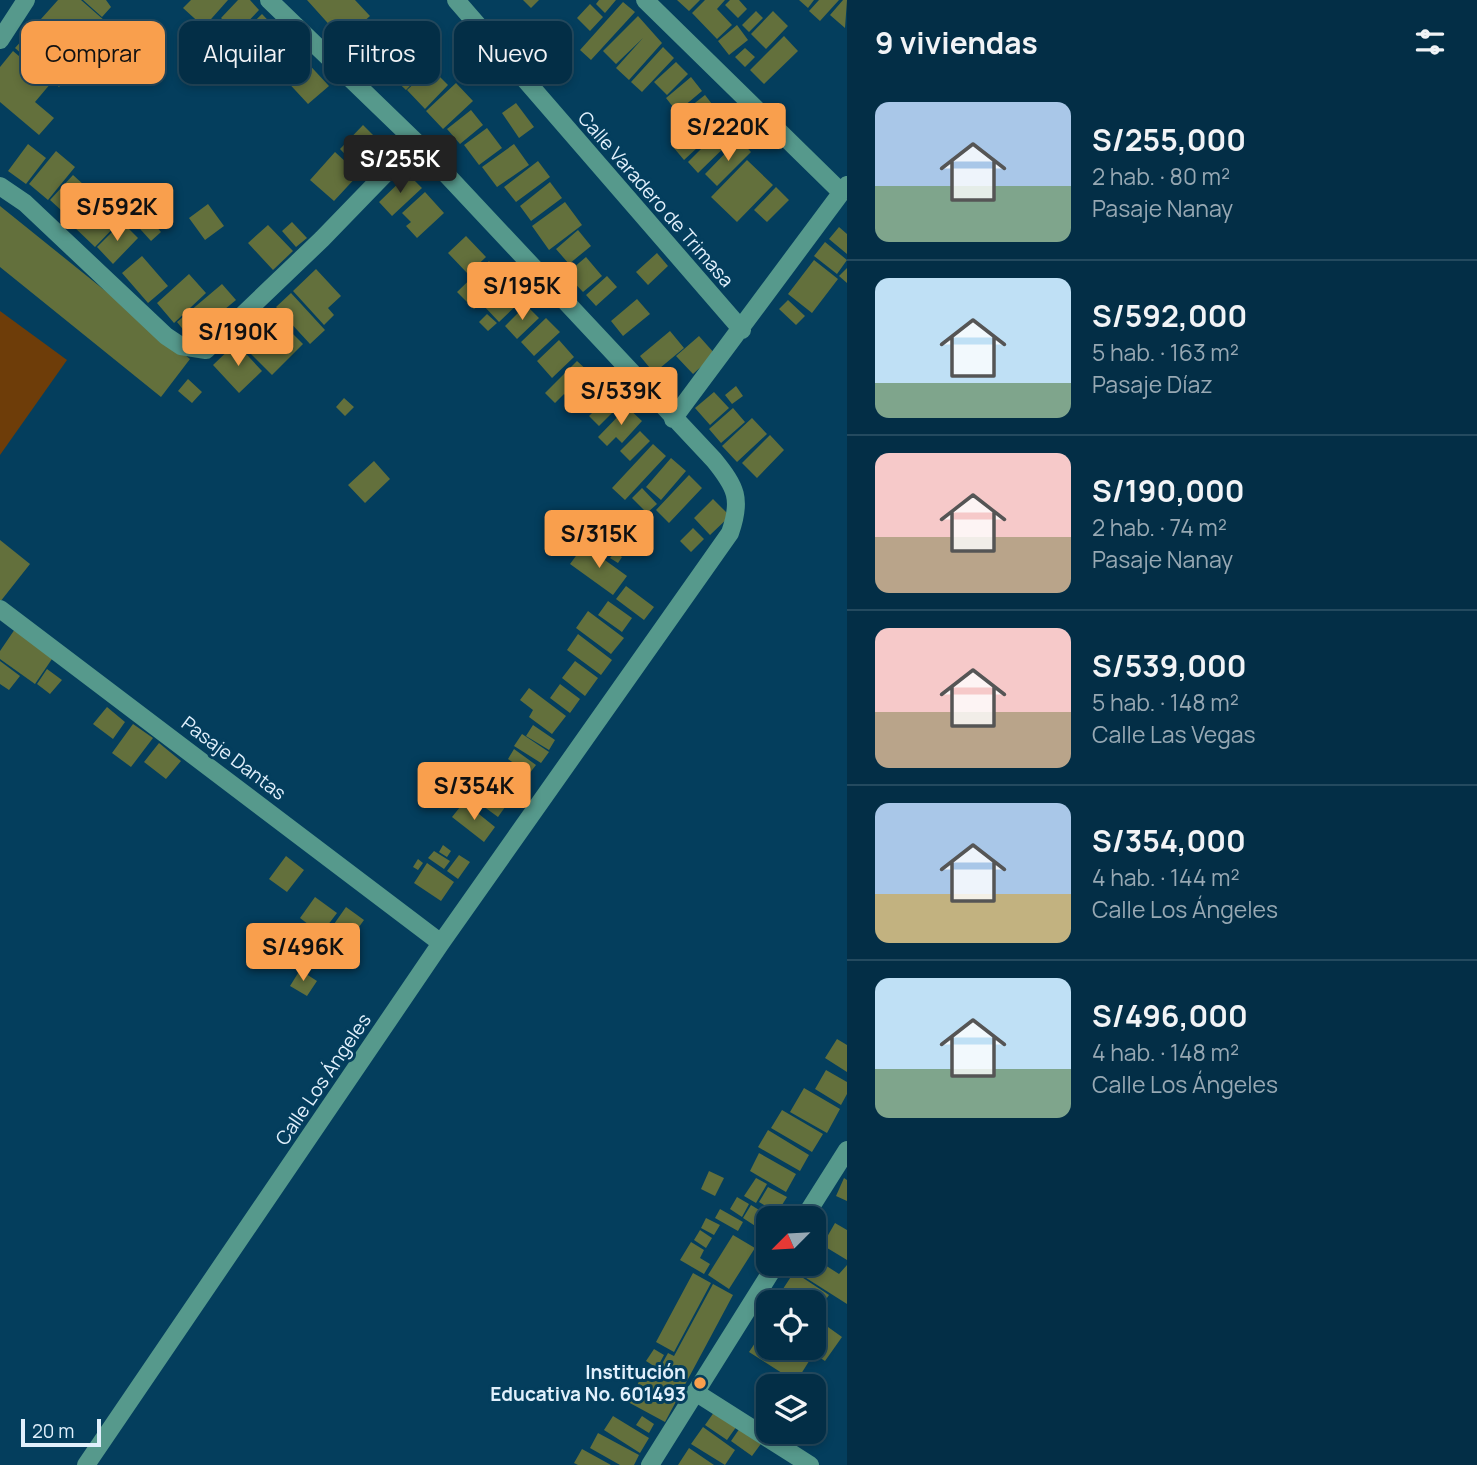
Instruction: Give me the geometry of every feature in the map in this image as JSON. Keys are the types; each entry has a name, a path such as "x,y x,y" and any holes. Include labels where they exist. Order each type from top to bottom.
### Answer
{"street":[{"path":"269,0 416,142 674,419 844,188 645,0"},
{"name":"Calle Varadero de Trimasa","path":"456,0 742,330"},
{"path":"0,40 15,4"},
{"path":"0,186 24,203 166,336 197,351 206,350 215,343 416,142"},
{"name":"Calle Los Ángeles","path":"86,1465 441,943 730,533 738,510 732,483 674,419"},
{"name":"Pasaje Dantas","path":"0,609 441,943"},
{"path":"812,1206 847,1150"},
{"path":"650,1465 768,1276"},
{"path":"695,1392 810,1465"}],"shaded area":[{"path":"0,311 67,360 0,455"}],"building":[{"path":"58,0 81,0 105,21 39,21"},
{"path":"83,0 106,0 111,7 102,17"},
{"path":"191,0 228,0 209,21 197,21 183,8"},
{"path":"238,0 250,0 259,10 248,21 224,21 221,18"},
{"path":"307,0 355,0 370,16 364,21 326,21"},
{"path":"523,0 539,0 531,8"},
{"path":"599,0 616,0 605,13 596,4"},
{"path":"677,0 700,0 689,11"},
{"path":"705,0 725,0 717,9 732,25 717,39 692,13"},
{"path":"730,0 739,0 747,9 738,18 725,5"},
{"path":"799,0 814,0 808,8"},
{"path":"819,0 839,0 820,21 809,11"},
{"path":"843,0 847,0 845,28 830,15"},
{"path":"623,2 635,12 591,60 580,50"},
{"path":"590,4 603,17 590,31 577,18"},
{"path":"756,11 763,18 749,32 742,25"},
{"path":"773,11 788,26 766,49 751,34"},
{"path":"262,14 269,21 255,21"},
{"path":"638,16 662,43 629,80 616,68 643,38 616,64 603,51"},
{"path":"737,25 748,40 729,55 718,41"},
{"path":"784,36 798,51 764,84 750,70"},
{"path":"21,41 21,53 15,48"},
{"path":"663,47 674,58 642,92 631,82"},
{"path":"745,48 755,57 745,67 735,57"},
{"path":"13,51 21,58 21,84 50,84 35,102 54,118 39,135 0,102 0,67"},
{"path":"676,62 688,74 667,95 654,82"},
{"path":"310,66 324,84 329,86 308,104 289,84 310,84"},
{"path":"440,77 448,85 425,109 407,90 414,84 440,84"},
{"path":"691,77 702,91 677,112 666,98"},
{"path":"400,84 412,84 406,90"},
{"path":"455,84 473,101 443,129 426,111"},
{"path":"705,95 715,108 687,130 677,117"},
{"path":"516,103 534,127 519,138 502,113"},
{"path":"471,110 483,125 460,144 447,129"},
{"path":"715,111 725,122 684,160 674,148"},
{"path":"363,125 385,147 362,172 340,149"},
{"path":"725,125 736,136 698,173 688,162"},
{"path":"487,128 502,148 479,165 464,145"},
{"path":"739,139 751,152 717,186 705,174"},
{"path":"28,144 46,158 26,184 8,171"},
{"path":"514,144 529,165 497,187 482,167"},
{"path":"56,151 75,167 48,200 29,184"},
{"path":"335,152 359,174 334,201 310,180"},
{"path":"747,160 773,185 737,222 711,197"},
{"path":"538,161 550,177 516,202 504,187"},
{"path":"408,174 422,188 392,216 379,202"},
{"path":"73,175 95,195 72,220 50,200"},
{"path":"550,182 562,198 531,221 520,206"},
{"path":"776,187 789,200 767,222 754,210"},
{"path":"117,188 134,206 124,216 107,198"},
{"path":"425,192 444,213 417,238 406,226 411,222 402,213"},
{"path":"98,196 122,219 95,247 71,224"},
{"path":"565,202 582,225 549,250 532,226"},
{"path":"208,204 224,226 205,240 189,218"},
{"path":"0,206 190,359 161,397 0,267"},
{"path":"142,210 161,232 151,241 131,219"},
{"path":"122,222 138,238 113,264 97,247"},
{"path":"292,222 307,238 296,247 282,231"},
{"path":"268,225 293,251 273,270 248,243"},
{"path":"839,227 847,234 847,254 829,239"},
{"path":"578,230 591,246 569,264 556,249"},
{"path":"466,236 486,257 468,274 448,253"},
{"path":"825,242 847,260 837,274 814,256"},
{"path":"657,253 668,266 648,285 636,272"},
{"path":"142,256 168,286 148,303 122,273"},
{"path":"586,257 602,276 583,292 566,274"},
{"path":"814,260 838,279 812,313 788,294"},
{"path":"489,261 505,279 474,309 457,292"},
{"path":"847,268 847,283 839,276"},
{"path":"316,269 341,296 328,308 334,315 324,325 293,291"},
{"path":"189,274 206,293 174,323 157,303"},
{"path":"607,276 617,287 596,306 586,295"},
{"path":"508,281 524,298 499,322 483,305"},
{"path":"222,284 236,300 190,338 177,322"},
{"path":"291,293 325,330 310,344 276,307"},
{"path":"637,299 650,314 623,336 611,321"},
{"path":"788,300 805,316 796,325 779,309"},
{"path":"526,305 539,318 517,339 505,326"},
{"path":"268,309 303,344 272,375 237,340"},
{"path":"487,314 497,323 488,331 479,322"},
{"path":"546,318 560,332 534,356 521,342"},
{"path":"670,331 684,348 654,373 640,356"},
{"path":"699,336 715,354 693,374 676,356"},
{"path":"559,340 574,357 552,378 537,361"},
{"path":"236,343 262,371 239,393 213,365"},
{"path":"577,361 591,374 568,398 564,394 555,403 545,393"},
{"path":"597,377 609,390 587,411 575,398"},
{"path":"188,379 202,392 192,403 178,391"},
{"path":"736,386 743,396 732,404 725,395"},
{"path":"714,392 729,408 710,425 695,408"},
{"path":"612,393 621,404 599,426 589,416"},
{"path":"344,398 354,407 345,416 336,407"},
{"path":"627,407 642,421 622,443 616,437 607,446 598,437"},
{"path":"733,408 745,422 721,443 709,429"},
{"path":"752,418 767,434 737,462 722,446"},
{"path":"640,431 650,441 630,461 620,451"},
{"path":"770,435 784,450 757,478 742,463"},
{"path":"653,444 666,456 625,500 612,488"},
{"path":"671,458 686,471 661,500 646,487"},
{"path":"374,461 390,479 365,503 348,485"},
{"path":"689,475 702,488 669,523 656,510"},
{"path":"642,488 657,504 647,513 632,498"},
{"path":"713,499 730,516 710,535 694,518"},
{"path":"693,528 704,539 691,552 680,541"},
{"path":"0,540 30,564 0,602"},
{"path":"584,545 627,576 613,595 570,564"},
{"path":"615,552 622,557 618,563 610,558"},
{"path":"626,586 654,607 644,620 616,599"},
{"path":"608,601 632,618 622,632 598,615"},
{"path":"588,611 624,638 611,654 576,628"},
{"path":"15,629 54,656 35,684 0,659 0,651"},
{"path":"578,634 612,660 601,675 567,650"},
{"path":"0,661 20,676 9,690 0,684"},
{"path":"575,661 598,678 585,696 562,678"},
{"path":"47,669 62,680 50,694 37,684"},
{"path":"560,684 580,699 570,713 550,698"},
{"path":"529,688 566,716 552,734 529,717 533,710 520,700"},
{"path":"107,707 125,722 113,739 93,724"},
{"path":"133,724 153,738 131,767 112,753"},
{"path":"533,725 555,740 549,750 526,736"},
{"path":"522,734 549,752 541,763 514,746"},
{"path":"159,743 181,761 166,779 144,762"},
{"path":"514,749 536,765 529,774 508,759"},
{"path":"515,765 529,776 524,784 509,773"},
{"path":"507,773 525,785 515,800 497,787"},
{"path":"495,790 510,800 498,817 483,806"},
{"path":"464,802 495,827 484,842 452,817"},
{"path":"443,845 451,851 447,857 439,852"},
{"path":"434,851 450,861 444,869 428,858"},
{"path":"459,855 470,862 458,879 447,871"},
{"path":"286,856 304,870 287,892 269,879"},
{"path":"418,859 423,863 418,870 413,867"},
{"path":"427,863 454,882 441,901 414,883"},
{"path":"315,897 337,913 321,934 300,918"},
{"path":"346,907 364,920 345,946 327,934"},
{"path":"300,970 317,981 307,996 290,986"},
{"path":"837,1039 847,1045 847,1072 825,1058"},
{"path":"826,1070 847,1082 847,1094 841,1105 815,1089"},
{"path":"804,1088 840,1109 827,1133 790,1112"},
{"path":"782,1110 823,1134 812,1152 771,1128"},
{"path":"768,1130 809,1155 800,1171 758,1147"},
{"path":"759,1153 796,1174 786,1192 750,1171"},
{"path":"709,1171 724,1178 715,1196 701,1189"},
{"path":"756,1178 767,1184 756,1203 744,1196"},
{"path":"844,1178 847,1180 847,1201 836,1196"},
{"path":"768,1187 787,1197 781,1206 766,1206 759,1202"},
{"path":"737,1197 749,1204 742,1217 730,1209"},
{"path":"751,1205 756,1208 756,1226 743,1218"},
{"path":"720,1209 743,1222 738,1231 715,1218"},
{"path":"706,1218 720,1225 714,1235 701,1228"},
{"path":"835,1223 847,1230 847,1260 826,1247 827,1237"},
{"path":"700,1230 712,1238 706,1248 694,1240"},
{"path":"733,1235 755,1248 729,1289 708,1275"},
{"path":"691,1242 704,1250 700,1258 710,1264 704,1274 680,1260"},
{"path":"847,1265 847,1304 803,1276 826,1276 826,1266 839,1274"},
{"path":"693,1273 711,1283 674,1352 656,1342"},
{"path":"791,1276 800,1276 821,1290 782,1290"},
{"path":"713,1284 733,1295 665,1422 628,1402 642,1376 652,1382 668,1353 674,1356"},
{"path":"826,1326 842,1337 826,1360"},
{"path":"756,1342 756,1356 749,1352"},
{"path":"654,1349 664,1355 657,1368 646,1361"},
{"path":"762,1360 810,1360 801,1374 783,1374"},
{"path":"717,1408 739,1423 727,1440 705,1425"},
{"path":"613,1416 649,1438 640,1453 604,1430"},
{"path":"642,1416 654,1424 649,1433 636,1425"},
{"path":"742,1425 756,1436 756,1444 761,1444 752,1456 731,1441"},
{"path":"703,1427 735,1450 725,1465 691,1444"},
{"path":"598,1433 639,1455 634,1465 620,1465 590,1448"},
{"path":"689,1448 714,1465 678,1465"},
{"path":"582,1449 611,1465 574,1463"}],"place":[{"name":"Institución Educativa No. 601493","path":"700,1383"}]}
